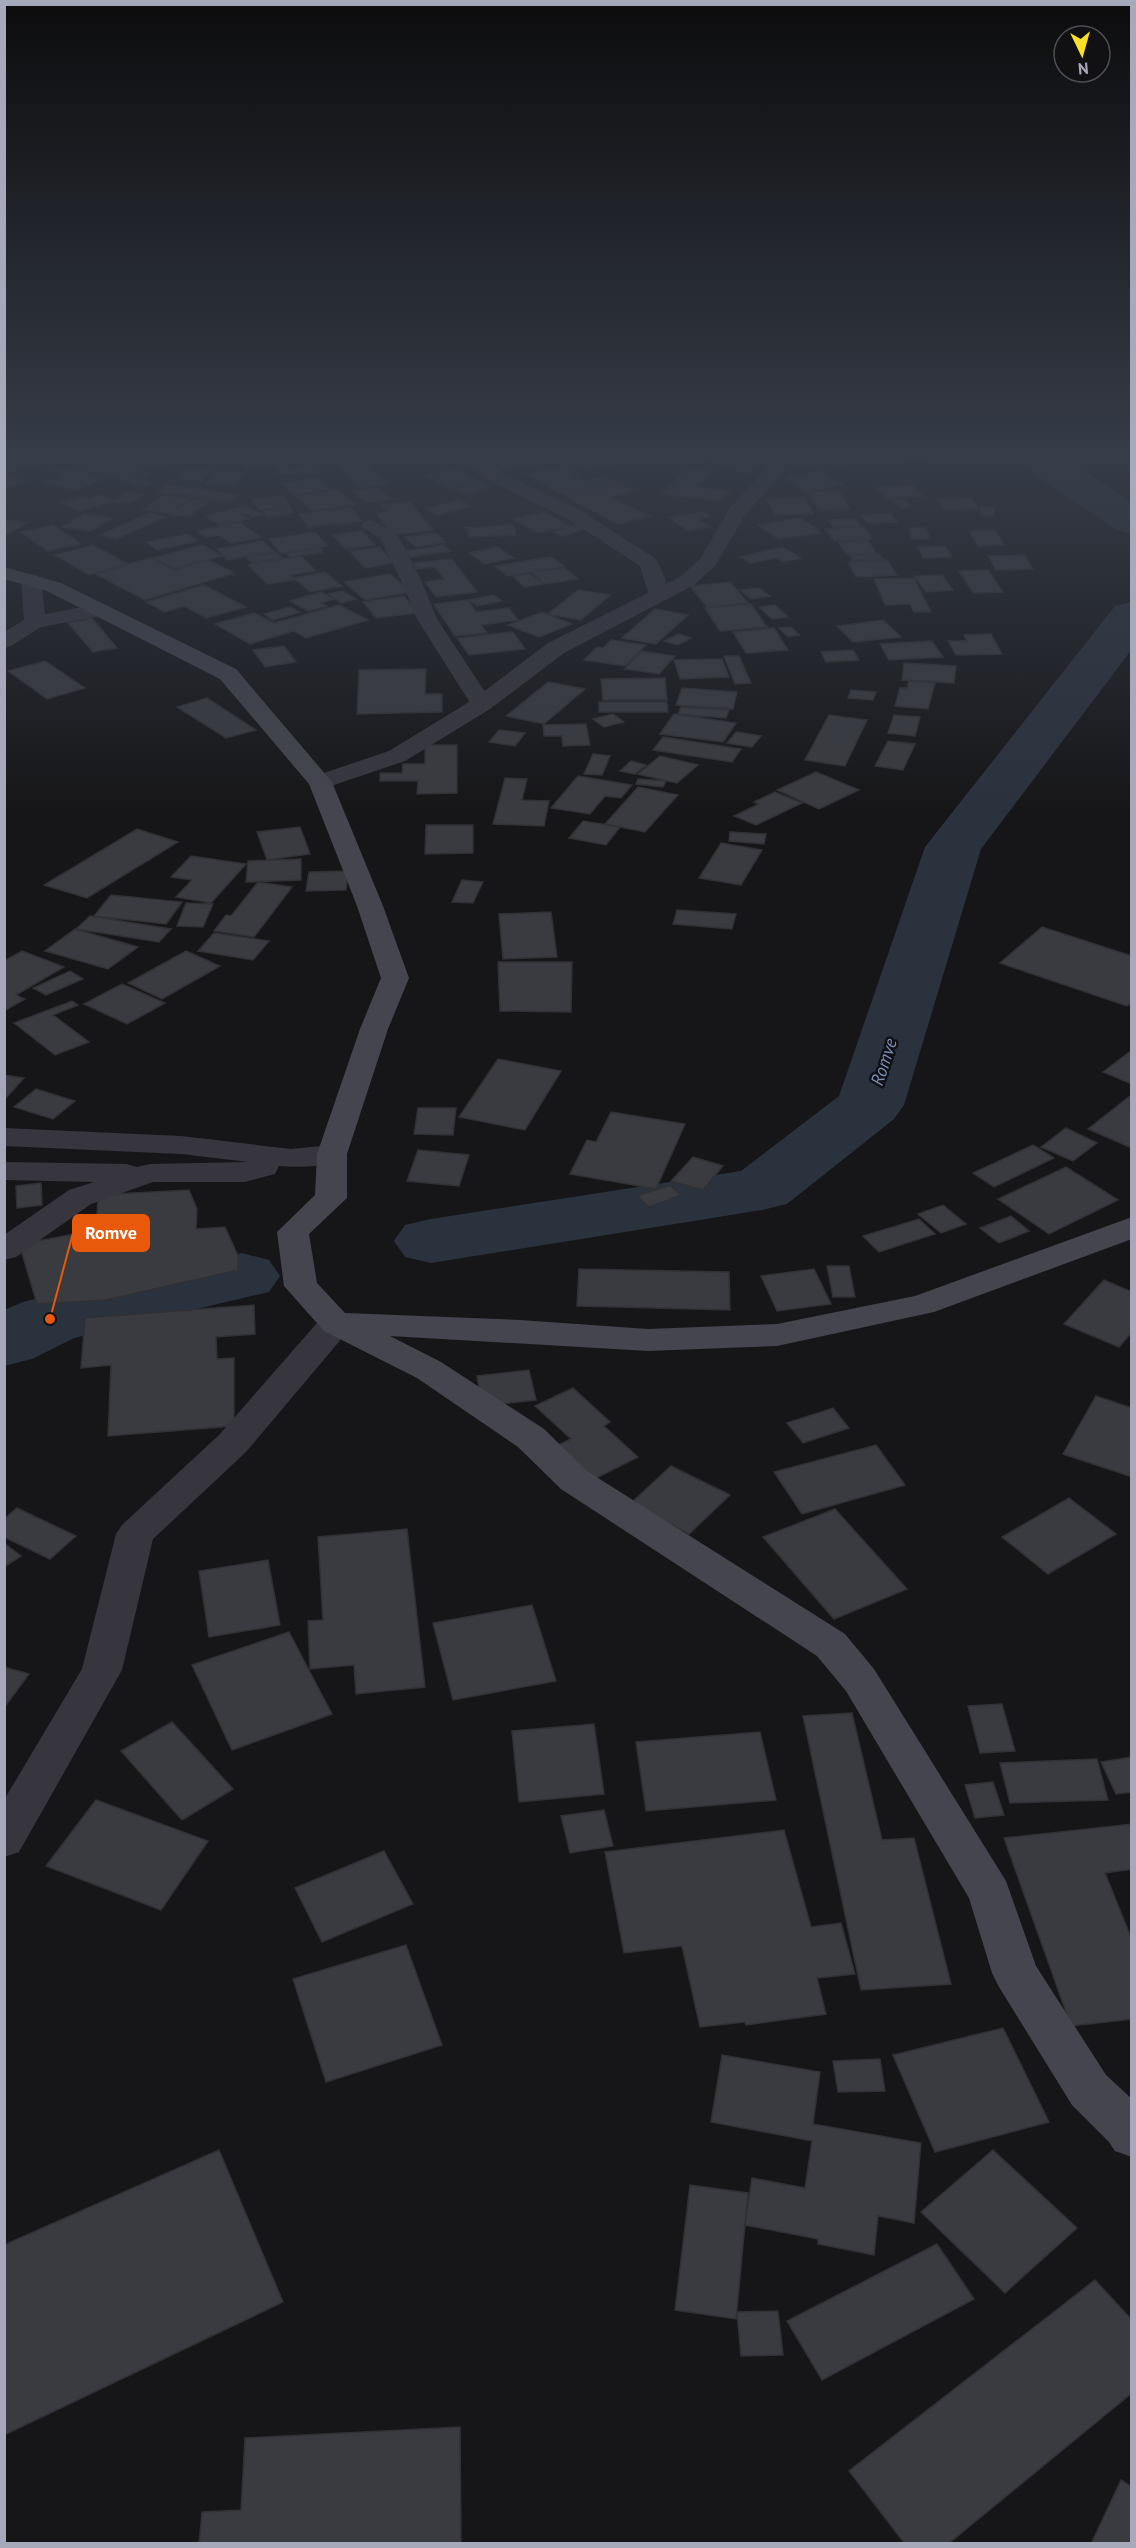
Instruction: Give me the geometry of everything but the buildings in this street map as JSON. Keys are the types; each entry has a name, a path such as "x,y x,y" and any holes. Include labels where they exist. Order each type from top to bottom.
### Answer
{"main road":[{"path":"17,577 54,587 228,674 320,782 370,906 395,978 374,1029 332,1154 331,1198 292,1232 301,1286 336,1323 429,1370 531,1438 574,1480 831,1645 860,1680 990,1894 1015,1974 1089,2090 1126,2126 1131,2135"},
{"path":"336,1323 648,1340 777,1335 922,1305 1048,1260 1131,1227"}],"street":[{"path":"408,575 427,619 482,704"},
{"path":"654,575 657,595"},
{"path":"320,782 397,756 482,704 556,648 687,581 694,575"},
{"path":"17,577 35,622"},
{"path":"4,642 35,622 100,610"},
{"path":"4,1137 181,1144 291,1158"},
{"path":"4,1171 245,1173 291,1158 332,1154"},
{"path":"4,1250 80,1197 150,1173"},
{"path":"4,1839 102,1670 135,1534 233,1443 336,1323"}],"waterway":[{"name":"Romve","path":"431,1241 762,1189 870,1105 953,847 1132,616"},
{"name":"Romve","path":"4,1341 50,1319 242,1276"}],"place":[{"name":"Romve","path":"50,1319"}]}
